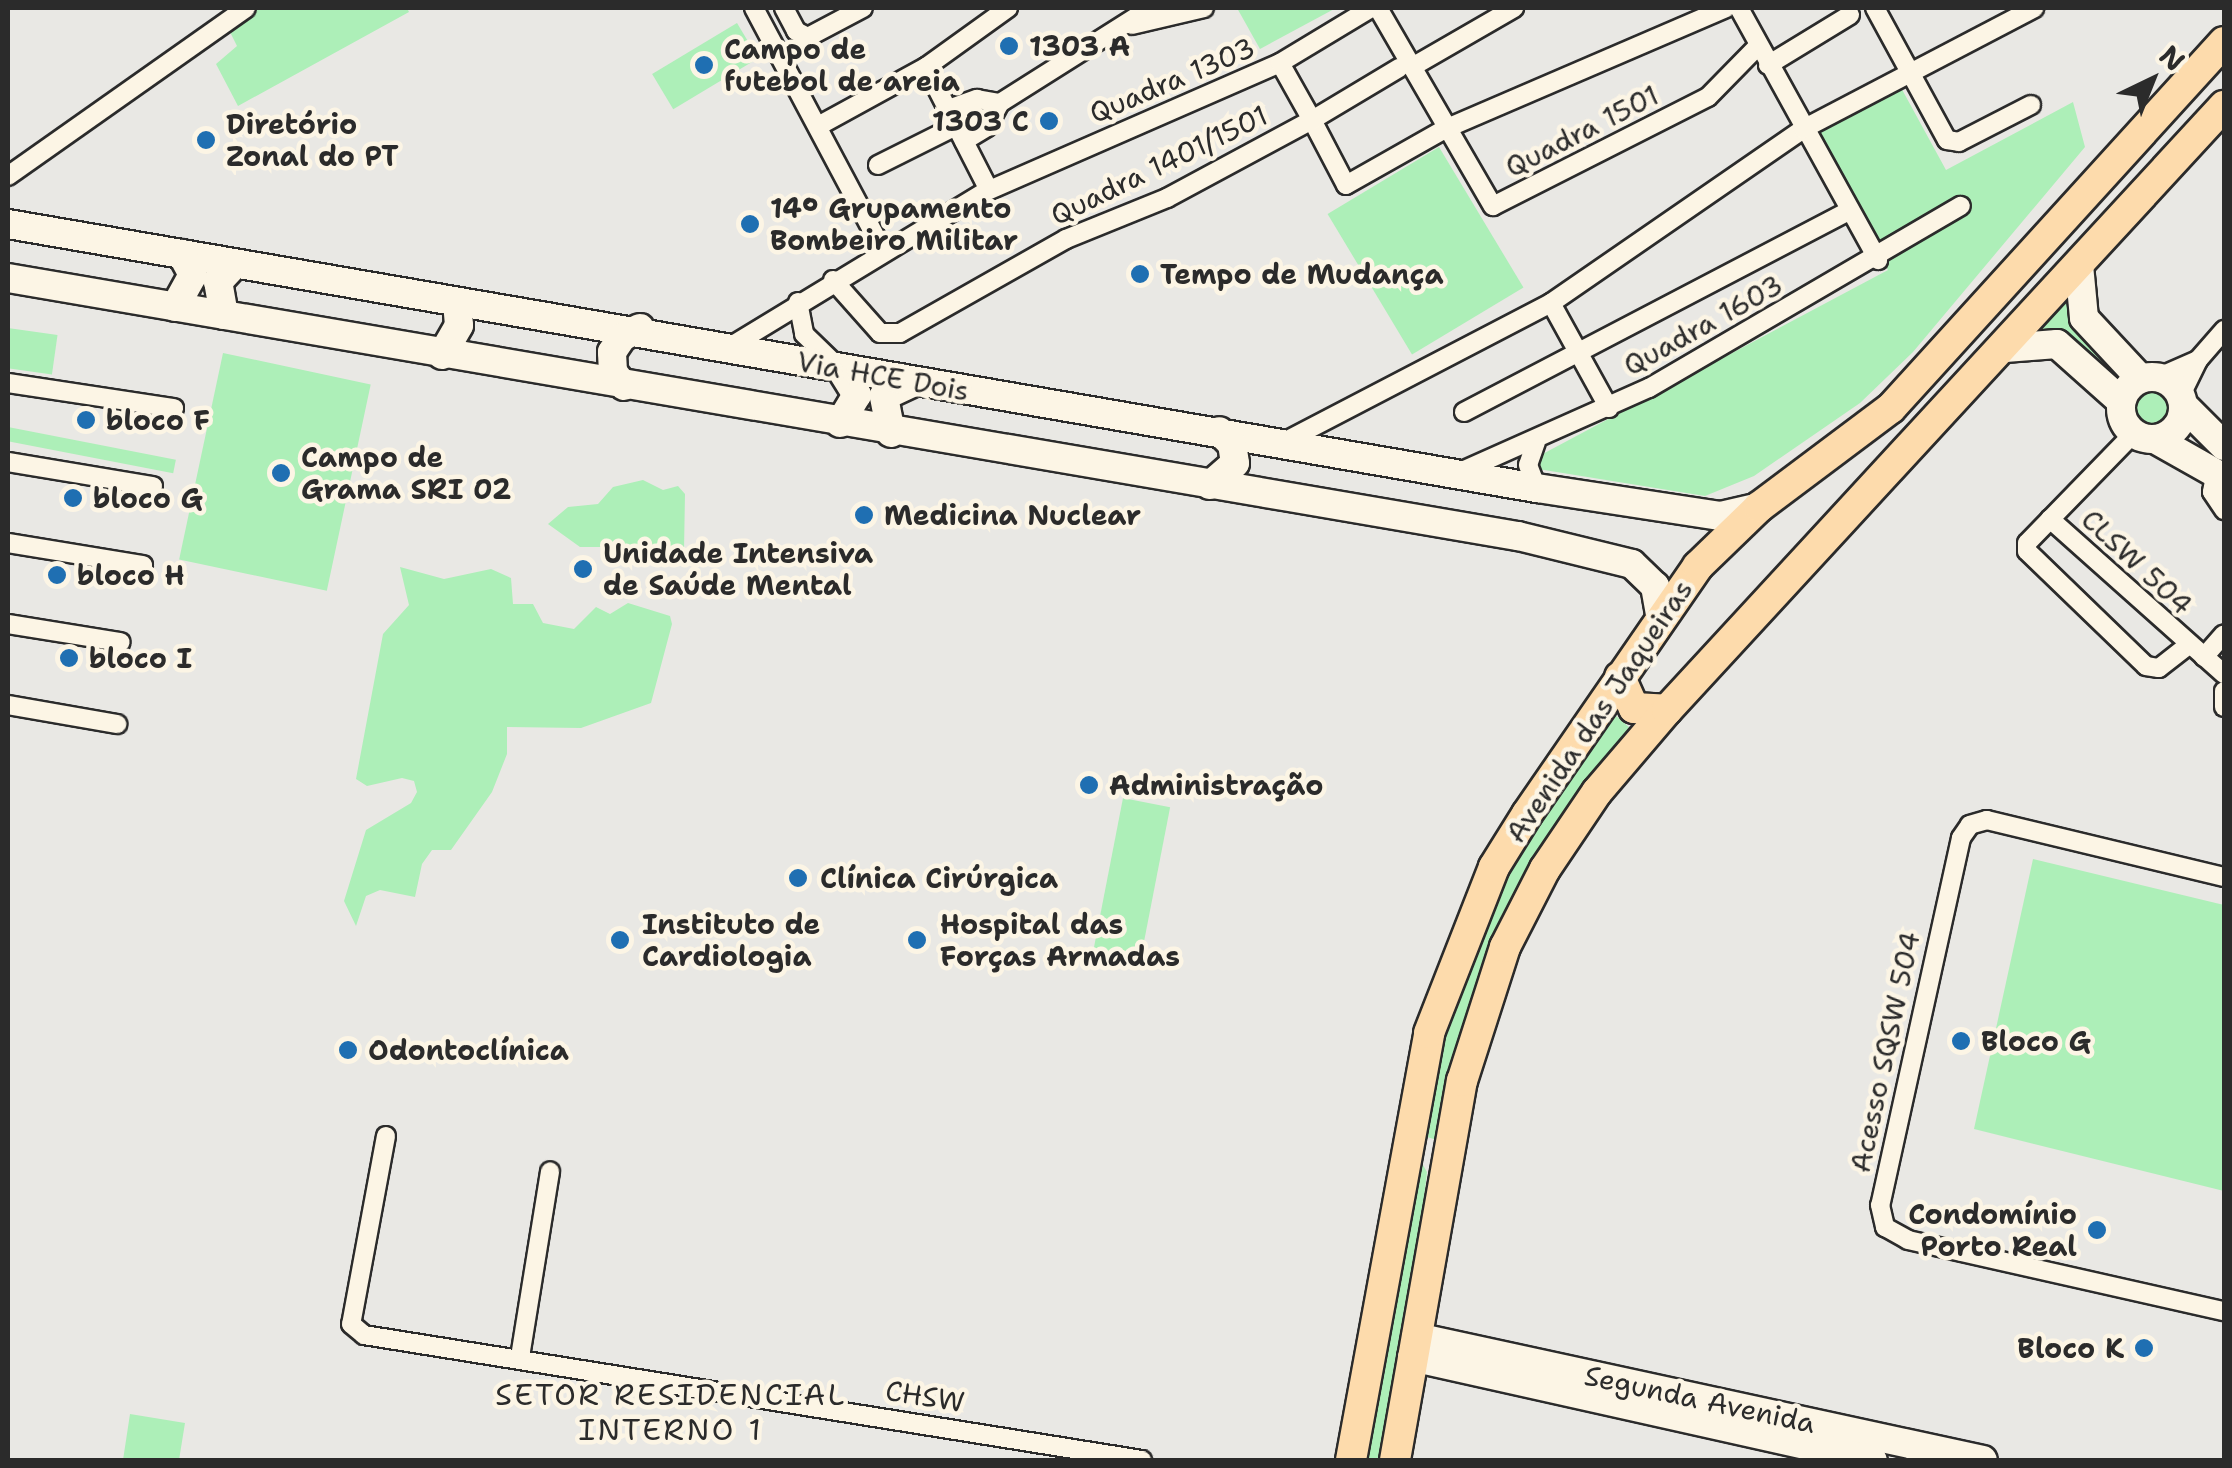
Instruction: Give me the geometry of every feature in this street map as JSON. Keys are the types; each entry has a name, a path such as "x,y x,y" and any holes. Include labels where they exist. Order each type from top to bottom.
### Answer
{"main road":[{"name":"Avenida das Jaqueiras","path":"1351,1460 1429,1033 1494,868 1660,615 1759,507 1870,429 2224,42"},
{"path":"2005,348 2224,106"},
{"name":"Via HCE Dois","path":"8,224 457,302 640,328 910,384 1219,430 1537,488 1721,516 1759,507"},
{"path":"175,307 194,275 182,254"},
{"path":"224,315 218,282 235,264"},
{"path":"2079,264 2084,318 2149,378 2182,400 2222,465"},
{"name":"Via HCE Dois","path":"8,278 891,433 1518,536 1632,564 1655,586 1660,615"},
{"path":"442,355 460,325 457,302"},
{"path":"624,386 613,372 612,352 622,337 640,328"},
{"path":"2005,348 2058,344 2121,401 2123,419 2144,436 2222,465"},
{"name":"Avenida das Jaqueiras","path":"1395,1460 1445,1164 1479,1021 1522,909 1588,805 1666,710 2005,348"},
{"path":"840,368 858,395 840,423"},
{"path":"2121,401 2149,378"},
{"path":"891,433 884,396 910,384"},
{"path":"2144,436 2174,430 2182,400"},
{"path":"1870,429 1889,442 1887,470"},
{"path":"1210,486 1235,464 1232,444 1219,430"},
{"path":"1518,536 1544,522 1546,504 1537,488"},
{"path":"1620,677 1634,708 1666,710"},
{"path":"1406,1151 1426,1148 1445,1164"},
{"name":"Segunda Avenida","path":"1414,1347 1873,1460"},
{"name":"Segunda Avenida","path":"1414,1347 1983,1460"}],"street":[{"path":"9,178 246,8"},
{"path":"754,8 820,125 882,249"},
{"path":"784,8 796,31 808,37 862,8"},
{"path":"820,125 926,67 1008,8"},
{"name":"Quadra 1303","path":"954,126 987,126 1000,103 1131,25 1150,8"},
{"name":"Quadra 1303","path":"1131,25 1204,8"},
{"path":"1374,8 1405,68 1445,129"},
{"name":"Quadra 1303","path":"728,348 882,249 989,190 1280,63 1374,8"},
{"name":"Quadra 1401/1501","path":"834,280 880,333 900,333 1066,239 1167,198 1514,8"},
{"path":"1280,63 1346,184 1445,129 1726,8"},
{"path":"1740,8 1878,260"},
{"path":"1875,8 1950,142 2032,105"},
{"path":"1284,442 1356,408 1551,303 1803,129 2034,8"},
{"path":"1768,65 1850,15"},
{"name":"Quadra 1501","path":"1445,129 1486,201 1498,206 1708,97 1758,47"},
{"path":"926,67 989,190"},
{"name":"Quadra 1303","path":"954,126 977,99 1000,103"},
{"path":"878,165 954,126"},
{"name":"Quadra 1603","path":"1551,303 1609,408 1878,260 1961,206"},
{"name":"Quadra 1603","path":"1580,355 1849,210"},
{"path":"798,302 804,334 840,368"},
{"path":"2182,400 2198,360 2224,330"},
{"path":"1464,412 1580,355"},
{"path":"2149,378 2198,360"},
{"path":"8,383 174,408"},
{"path":"1346,452 1339,428 1356,408"},
{"path":"1460,472 1609,408"},
{"path":"2050,519 2144,436"},
{"path":"1536,442 1528,465 1537,488"},
{"path":"8,462 154,486"},
{"path":"2222,465 2212,492 2224,510"},
{"name":"CLSW 504","path":"2188,646 2159,668 2146,666 2030,555 2027,543 2050,519 2188,646 2224,674"},
{"path":"8,543 143,565"},
{"path":"8,624 121,642"},
{"path":"2204,657 2224,634"},
{"path":"2224,692 2224,707"},
{"path":"8,705 118,724"},
{"name":"Acesso SQSW 504","path":"2224,876 1987,820 1970,825 1960,838 1880,1204 1892,1234 1908,1240 2224,1308"},
{"name":"CHSW","path":"386,1136 352,1327 364,1335 520,1357 1142,1460"},
{"path":"520,1357 550,1171"}],"green space":[{"path":"258,8 407,8 409,12 238,106 216,64 237,46 229,30"},
{"path":"1237,8 1336,8 1260,49"},
{"name":"Campo de futebol de areia","path":"737,23 758,58 673,109 652,74"},
{"path":"1899,84 1946,170 2073,102 2085,147 1913,352 1860,403 1754,476 1705,496 1538,469 1537,457 1888,270 1849,211 1814,133"},
{"path":"1439,147 1523,288 1412,355 1328,214"},
{"path":"2070,288 2128,372 2115,383 2028,333"},
{"path":"8,328 58,335 52,375 8,368"},
{"name":"Campo de Grama SRI 02","path":"223,353 371,384 327,591 179,559"},
{"path":"2152,382 2169,389 2176,406 2169,423 2152,430 2135,423 2128,406 2135,389"},
{"path":"8,427 176,460 173,473 8,441"},
{"path":"643,480 663,490 678,486 685,494 684,551 661,556 631,547 580,547 548,524 568,507 598,504 613,487"},
{"path":"400,567 444,579 491,569 511,578 513,604 533,604 543,623 574,629 596,607 610,614 628,603 670,616 672,624 651,703 581,728 507,727 507,754 492,792 451,850 432,850 422,864 415,897 380,890 366,896 356,926 344,901 366,830 411,803 417,792 414,781 402,778 367,786 356,779 383,634 409,605"},
{"path":"1607,708 1637,734 1573,811 1440,1141 1424,1136 1425,1095 1479,920"},
{"path":"1123,798 1170,807 1139,968 1092,959"},
{"path":"2033,859 2224,905 2224,1191 1974,1129"},
{"path":"1420,1160 1427,1172 1416,1269 1385,1460 1361,1460"},
{"path":"130,1414 185,1423 179,1460 123,1460"}],"place":[{"name":"1303 A","path":"1009,46"},
{"name":"Campo de futebol de areia","path":"704,65"},
{"name":"1303 C","path":"1049,121"},
{"name":"Diretório Zonal do PT","path":"206,140"},
{"name":"14° Grupamento Bombeiro Militar","path":"750,224"},
{"name":"Tempo de Mudança","path":"1140,274"},
{"name":"bloco F","path":"86,420"},
{"name":"Campo de Grama SRI 02","path":"281,473"},
{"name":"bloco G","path":"73,498"},
{"name":"Medicina Nuclear","path":"864,515"},
{"name":"Unidade Intensiva de Saúde Mental","path":"583,569"},
{"name":"bloco H","path":"57,575"},
{"name":"bloco I","path":"69,658"},
{"name":"Administração","path":"1089,785"},
{"name":"Clínica Cirúrgica","path":"798,878"},
{"name":"Instituto de Cardiologia","path":"620,940"},
{"name":"Hospital das Forças Armadas","path":"917,940"},
{"name":"Bloco G","path":"1961,1041"},
{"name":"Odontoclínica","path":"348,1050"},
{"name":"Condomínio Porto Real","path":"2097,1230"},
{"name":"Bloco K","path":"2144,1348"}],"district":[{"name":"SETOR RESIDENCIAL INTERNO 1","path":"671,1412"}]}
